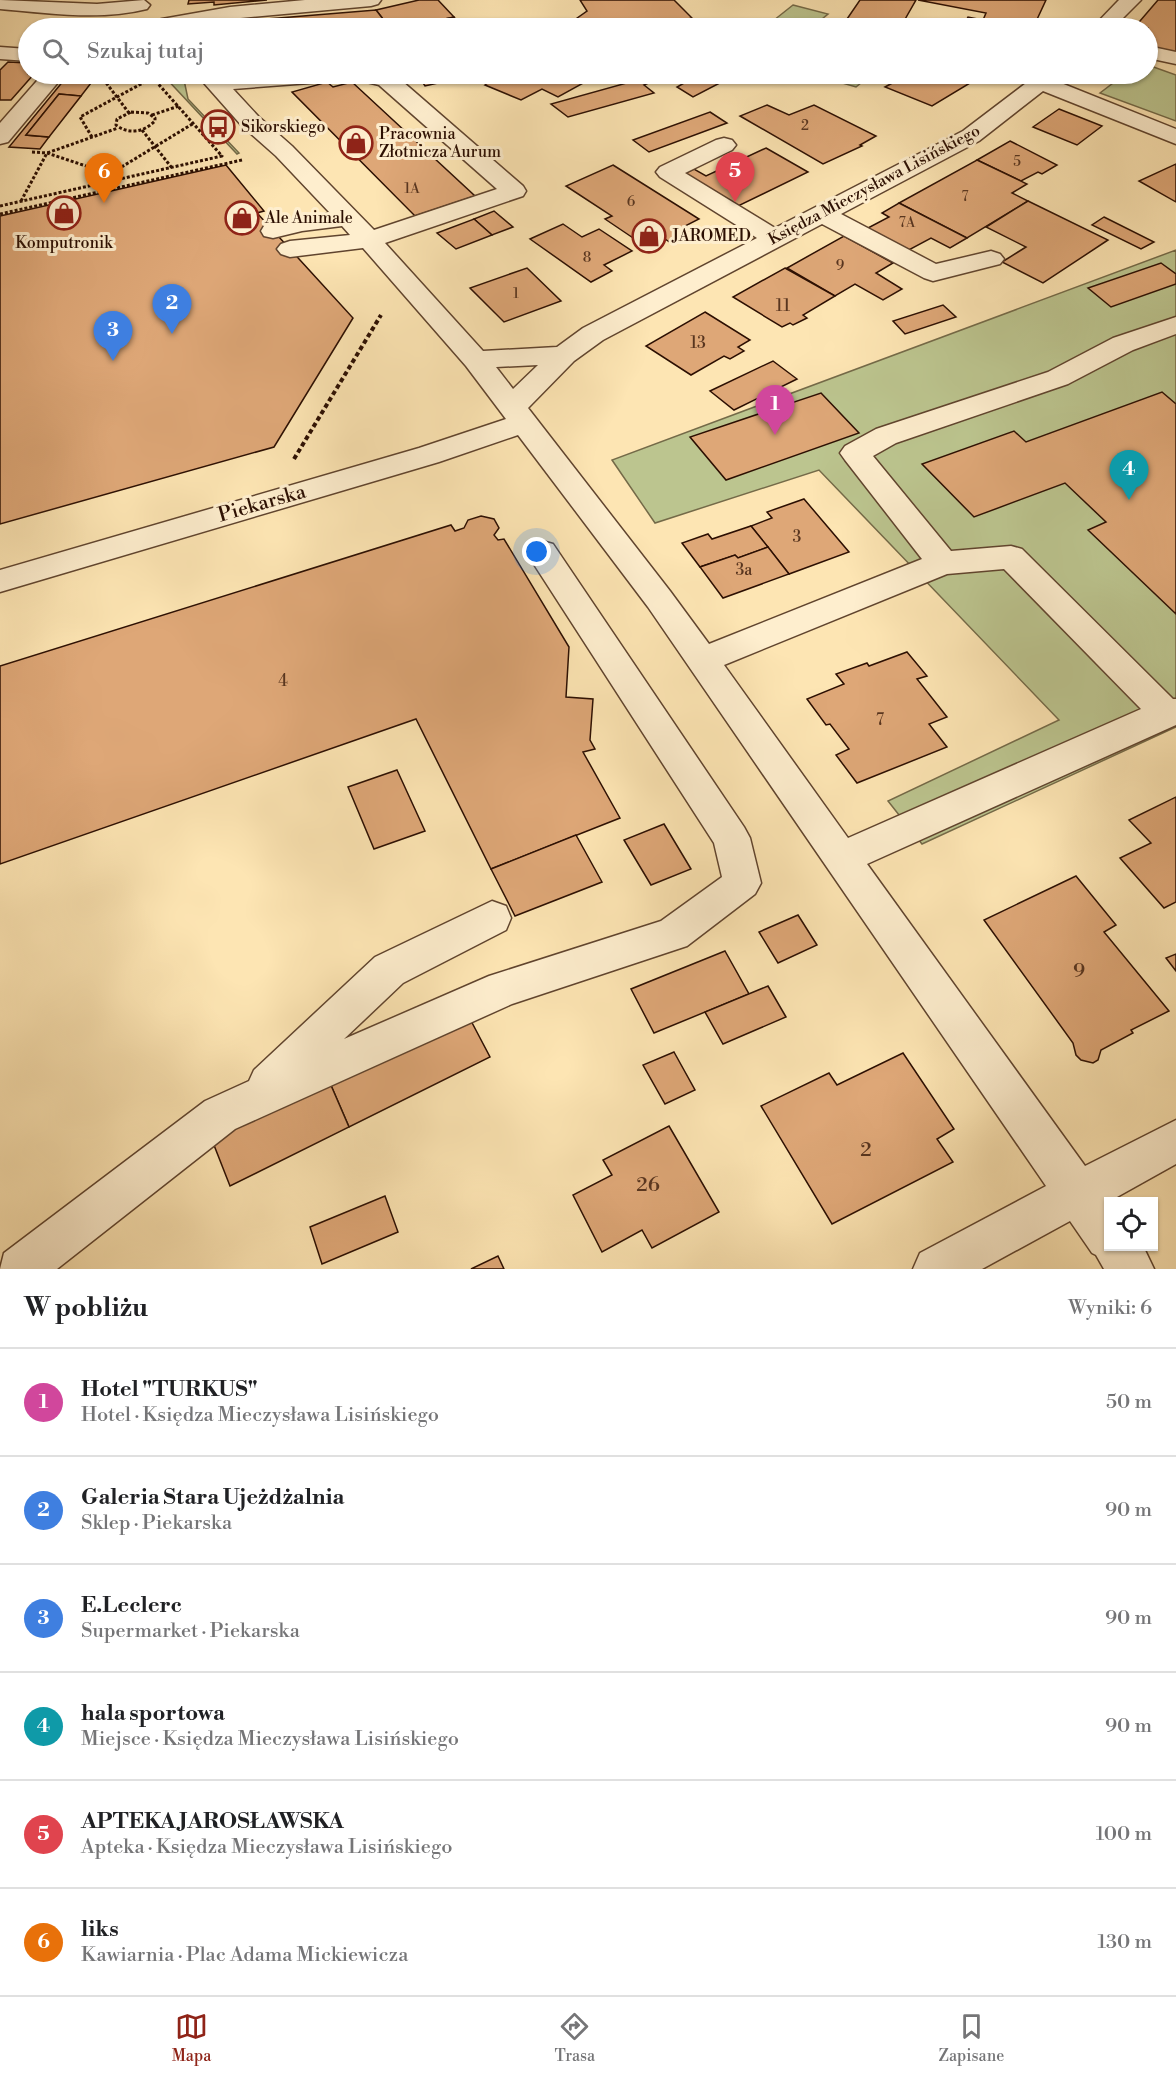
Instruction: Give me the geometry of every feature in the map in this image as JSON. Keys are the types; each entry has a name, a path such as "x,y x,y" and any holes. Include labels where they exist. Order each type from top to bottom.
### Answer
{"street":[{"path":"206,18 230,13 371,0"},
{"path":"1112,18 1131,0"},
{"path":"97,18 137,2 154,18"},
{"path":"0,3 64,4 93,18"},
{"path":"0,53 18,54"},
{"path":"1158,54 1176,58"},
{"path":"0,137 45,84"},
{"path":"217,84 369,240 476,360 702,660 1104,1231"},
{"path":"348,218 326,230 282,240 369,240 514,191 392,84"},
{"name":"Księdza Mieczysława Lisińskiego","path":"517,416 564,355 593,334 971,136 1037,84"},
{"path":"1058,84 1176,137"},
{"path":"724,145 668,172 775,239"},
{"path":"823,214 933,273 991,259"},
{"path":"943,563 855,453 886,436 1058,378 1124,344 1176,325"},
{"path":"476,360 564,355"},
{"name":"Piekarska","path":"0,582 429,455 517,416"},
{"path":"20,1269 220,1115 503,989 673,934 742,883 731,838 542,552"},
{"path":"702,660 943,563 1011,557 1171,713 841,858"},
{"path":"250,1102 389,970 492,918"},
{"path":"936,1269 1176,1141"},
{"path":"1118,1251 1131,1269"}],"path":[{"path":"107,84 129,113"},
{"path":"92,137 80,117 142,84"},
{"path":"0,206 222,156 158,84"},
{"path":"118,128 117,119 129,113 143,112 152,115 178,106"},
{"path":"20,202 47,153 118,128 128,131 142,130 155,121 152,115"},
{"path":"110,174 194,123"},
{"path":"142,130 172,168"},
{"path":"47,153 110,174 113,181"},
{"path":"0,214 249,158"},
{"path":"291,462 381,315"}],"green space":[{"path":"793,5 828,14 823,18 777,18"},
{"path":"1158,69 1176,75 1176,121 1100,93 1112,84 1158,84"},
{"path":"171,84 185,84 188,99 239,153 237,154"},
{"path":"1176,250 1176,727 922,844 888,801 1059,720 819,470 655,523 612,460"}],"building":[{"path":"189,0 267,0 214,5 214,2 188,4"},
{"path":"419,0 438,0 454,17 382,18 376,10"},
{"path":"580,0 674,0 692,18 577,18 587,11"},
{"path":"860,0 916,0 906,18 848,18"},
{"path":"918,0 1046,0 1038,18 984,18 986,13"},
{"path":"1158,0 1176,0 1176,52 1158,49 1158,18 1143,18"},
{"path":"376,10 382,18 279,18"},
{"path":"8,62 18,62 18,84 25,84 11,100 0,100 0,70"},
{"path":"61,84 90,84 81,96 59,94 26,135 49,137 40,149 9,147"},
{"path":"320,84 329,84 333,87 354,84 475,196 415,216 292,92"},
{"path":"581,84 558,97 542,89 521,100 485,85"},
{"path":"623,84 646,84 644,85 654,93 568,117 551,104"},
{"path":"682,84 718,84 693,97 677,87"},
{"path":"891,84 968,84 932,106 885,87"},
{"path":"59,94 81,96 49,137 26,135"},
{"path":"767,105 789,115 814,105 876,136 860,145 862,146 823,164 740,116"},
{"path":"1059,109 1102,126 1077,145 1033,127"},
{"path":"710,112 727,123 649,152 633,140"},
{"path":"1010,141 1057,165 1042,174 1038,172 1021,181 977,160"},
{"path":"766,148 808,172 734,208 681,175 694,169 706,176"},
{"path":"977,160 1027,184 1012,193 1028,201 967,238 899,203"},
{"path":"1176,164 1176,202 1139,181"},
{"path":"226,165 264,211 257,213 353,318 274,447 0,524 0,216"},
{"path":"613,165 699,219 685,226 694,232 671,243 662,237 645,246 605,219 612,216 566,186"},
{"path":"1028,201 1108,240 1043,283 1002,262 1026,247 986,227"},
{"path":"899,203 967,238 950,248 931,238 907,251 866,229 889,217 882,213"},
{"path":"494,211 513,227 492,235 474,219"},
{"path":"1104,217 1154,242 1141,249 1092,225"},
{"path":"474,219 492,235 456,249 437,233"},
{"path":"563,224 582,237 599,229 632,251 604,265 612,271 591,282 530,239"},
{"path":"844,236 893,263 876,273 902,289 883,300 855,284 835,296 787,268"},
{"path":"1161,263 1176,274 1176,284 1111,307 1088,288"},
{"path":"527,268 561,301 504,322 470,288"},
{"path":"785,268 835,296 803,315 807,318 793,325 790,323 782,327 733,297"},
{"path":"943,305 956,317 905,334 893,321"},
{"path":"705,312 750,340 738,347 744,351 730,359 724,356 691,375 646,346"},
{"path":"773,361 797,379 734,410 710,391"},
{"path":"1162,392 1176,404 1176,614 1088,530 1106,522 1065,483 974,517 922,464 1014,431 1026,442"},
{"path":"821,393 859,433 726,480 690,437"},
{"path":"804,499 849,552 789,574 751,526 772,518 767,512"},
{"path":"481,516 494,519 499,528 494,535 498,540 504,539 569,647 566,697 593,699 590,740 595,749 583,752 620,818 491,869 416,719 0,864 0,666 451,525 455,531 464,528 468,520"},
{"path":"751,526 768,547 738,558 735,555 700,567 682,543 708,534 712,539"},
{"path":"768,547 789,574 723,598 700,567 735,555 738,558"},
{"path":"907,652 927,676 917,679 947,717 929,724 947,747 857,783 836,755 849,749 830,724 826,725 807,699 844,684 836,674 867,663 869,666"},
{"path":"397,770 425,831 374,849 348,787"},
{"path":"1176,797 1176,902 1164,908 1120,858 1151,843 1129,820"},
{"path":"664,824 691,869 651,885 624,840"},
{"path":"576,835 602,882 515,916 491,869"},
{"path":"1076,876 1116,925 1104,932 1169,1011 1131,1030 1133,1033 1101,1050 1098,1060 1093,1063 1081,1060 1076,1055 1073,1043 984,920"},
{"path":"798,915 817,945 778,963 759,932"},
{"path":"725,951 749,994 654,1033 631,989"},
{"path":"1176,954 1176,971 1166,958"},
{"path":"768,986 786,1017 723,1044 705,1012"},
{"path":"469,1017 490,1057 349,1127 330,1083"},
{"path":"674,1052 695,1090 665,1104 643,1065"},
{"path":"903,1053 954,1129 937,1139 953,1162 832,1224 761,1106 829,1073 837,1085"},
{"path":"330,1083 349,1127 230,1186 212,1140"},
{"path":"669,1126 719,1212 652,1248 642,1230 602,1252 573,1195 612,1175 603,1160"},
{"path":"385,1196 398,1232 322,1264 310,1227"},
{"path":"498,1256 504,1269 471,1269"}],"place":[{"name":"Sikorskiego","path":"218,127"},
{"name":"Pracownia Złotnicza Aurum","path":"356,143"},
{"name":"APTEKA JAROSŁAWSKA","path":"735,202"},
{"name":"liks","path":"104,203"},
{"name":"Komputronik","path":"64,213"},
{"name":"Ale Animale","path":"242,218"},
{"name":"JAROMED","path":"649,236"},
{"name":"Galeria Stara Ujeżdżalnia","path":"172,334"},
{"name":"E.Leclerc","path":"113,361"},
{"name":"Hotel \"TURKUS\"","path":"775,435"},
{"name":"hala sportowa","path":"1129,500"}]}
